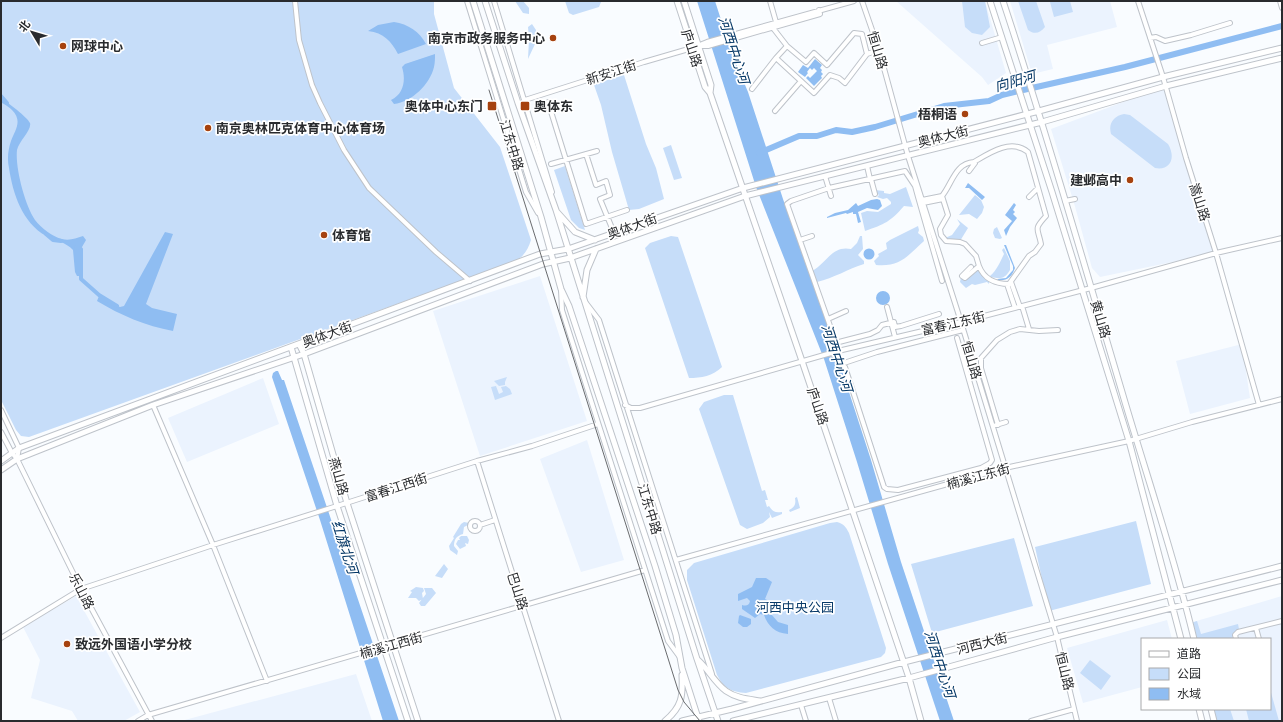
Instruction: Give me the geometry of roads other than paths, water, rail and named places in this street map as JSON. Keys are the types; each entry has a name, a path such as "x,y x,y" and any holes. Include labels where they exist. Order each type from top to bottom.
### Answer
{"main road":[{"name":"江东中路","path":"474,1 561,289 569,306 655,566 676,635 682,668 698,719"},
{"name":"江东中路","path":"485,1 518,102 556,210 582,298 621,415 697,660 718,721"},
{"name":"庐山路","path":"677,1 705,87 710,93 853,510 904,662 921,721"},
{"name":"庐山路","path":"684,1 711,86 710,93"},
{"name":"黄山路","path":"990,1 1083,290 1129,441 1181,638"},
{"name":"黄山路","path":"1003,1 1039,111 1183,592 1194,638"},
{"name":"奥体大街","path":"1,461 19,448 540,254 568,249 743,188 1164,77 1282,48"},
{"name":"奥体大街","path":"1,470 17,459 154,405 304,354 541,265 570,258 745,196 1042,122 1166,86 1282,58"},
{"path":"556,210 575,232 595,240"},
{"path":"582,298 587,270 596,249"},
{"name":"燕山路","path":"299,344 304,354 347,503 418,721"},
{"name":"燕山路","path":"291,347 337,506 408,721"},
{"name":"河西大街","path":"682,721 698,719 715,713 904,662 1282,566"},
{"name":"河西大街","path":"733,721 925,674 1057,637 1282,580"},
{"path":"697,660 730,694 742,698 763,701"},
{"path":"665,721 679,707 682,685 682,668"},
{"path":"1198,710 1202,721"},
{"path":"1211,710 1214,721"},
{"path":"746,721 754,716"}],"street":[{"path":"295,1 299,40 312,85 344,150 369,188 436,252 470,281"},
{"name":"江东中路","path":"467,1 526,192 540,217"},
{"name":"江东中路","path":"494,1 525,100 556,210"},
{"path":"770,1 776,22"},
{"name":"新安江街","path":"525,100 644,62 732,37 776,22 854,1"},
{"name":"恒山路","path":"862,1 879,50 908,156 1057,637 1077,721"},
{"name":"嵩山路","path":"1138,1 1164,77 1186,158 1216,253 1259,405"},
{"path":"1280,1 1282,8"},
{"name":"新安江街","path":"732,37 772,28 820,14 819,10"},
{"path":"1150,38 1156,37 1165,41 1230,23"},
{"path":"772,28 787,46 806,62 814,53 827,65 830,75"},
{"path":"827,65 854,34 862,34 867,54"},
{"path":"982,43 1002,37"},
{"path":"752,89 787,46"},
{"path":"830,75 839,78 845,83 867,54 879,50"},
{"path":"776,58 814,93 830,75"},
{"path":"775,111 801,81"},
{"path":"548,102 586,224 627,210"},
{"path":"1011,146 1023,147 1028,152 1046,216 1038,225 1037,230 1041,244 1035,252 1029,256 1009,283 996,283 989,279 980,271 976,256 965,244 946,241 941,235 940,229 948,215 942,198 962,165 974,162 1001,148 1011,146"},
{"path":"551,164 598,151"},
{"path":"586,154 596,185 606,181 610,195 600,199 614,234"},
{"path":"969,171 975,163 974,162"},
{"path":"867,166 875,194"},
{"path":"942,281 916,192 906,171 829,188 796,199 788,204 835,340 834,352 841,364 845,367 884,487 887,489 898,490 981,468 990,463 992,460 957,338"},
{"path":"825,176 831,196"},
{"path":"1029,197 1038,188"},
{"path":"922,202 942,198"},
{"path":"1065,201 1075,199"},
{"path":"800,240 812,236"},
{"name":"富春江东街","path":"626,405 631,408 640,408 834,352 1021,307 1216,253 1282,238"},
{"path":"970,267 962,276 965,278 979,266"},
{"path":"1009,283 1021,307 1029,329"},
{"path":"1009,283 1015,308"},
{"name":"江东中路","path":"561,289 562,310 598,424 668,641 679,656"},
{"name":"江东中路","path":"582,298 599,320 712,675"},
{"path":"887,307 895,337"},
{"path":"828,319 846,311"},
{"path":"839,342 870,334 878,330 882,325 894,322 895,327 939,314"},
{"path":"998,425 981,368 981,358 1002,336 1020,329 1040,331 1058,330"},
{"path":"841,364 877,352 963,330"},
{"name":"楠溪江东街","path":"676,560 1005,468 1129,441 1192,422 1282,399"},
{"path":"154,405 267,680"},
{"path":"1,410 19,448 17,459"},
{"path":"992,427 1006,422"},
{"name":"富春江西街","path":"1,638 81,589 212,545 477,461 532,446 598,424"},
{"name":"乐山路","path":"1,432 12,453 17,459 81,589 152,721"},
{"name":"巴山路","path":"477,461 524,606 559,721"},
{"path":"480,525 495,520"},
{"name":"楠溪江西街","path":"138,721 148,715 645,570"},
{"path":"1236,638 1235,635 1238,632 1282,621"},
{"path":"1256,628 1259,638"},
{"path":"829,698 836,721"},
{"path":"801,704 806,721"},
{"path":"1031,721 1074,709"}],"water":[{"name":"河西中心河","path":"697,1 715,1 732,54 748,92 783,199 828,327 871,460 901,562 954,721 940,721 888,564 824,359 756,187"},
{"path":"394,22 413,29 426,44 398,54 393,45 386,38 374,32 368,31 378,25"},
{"path":"435,54 434,65 429,80 414,96 401,103 394,104 391,100 399,94 404,82 402,67 405,64"},
{"path":"815,59 822,65 820,68 823,74 821,76 822,78 814,86 806,78 808,76 810,78 817,71 814,68 812,70 810,68 805,77 798,72 803,65 808,68"},
{"path":"2,100 17,110 30,123 29,129 18,147 17,158 19,176 28,205 35,220 47,232 59,238 65,240 83,236 86,240 79,255 81,270 79,276 77,276 75,272 73,250 67,245 46,236 38,230 25,215 16,197 11,178 8,154 18,122 15,114 2,103"},
{"path":"968,183 985,197 982,200 969,188 965,188"},
{"path":"877,199 880,200 882,206 878,210 867,208 858,212 861,222 858,223 856,214 853,214 853,212 827,218 835,213 848,210 856,203 858,206"},
{"path":"1014,203 1016,205 1013,210 1015,212 1013,214 1017,218 1010,227 1006,236 1004,230 1012,221 1005,215"},
{"path":"165,232 173,234 146,304 152,308 177,314 173,331 134,319 97,301 99,296 120,307 124,306"},
{"path":"1004,245 1006,245 1015,268 1009,278 998,280 997,279 1006,278 1013,270 1013,266"},
{"path":"867,249 871,249 873,250 873,258 867,259 864,256 864,252"},
{"path":"883,291 888,293 890,298 888,303 883,305 878,303 876,298 878,293"},
{"path":"278,371 282,380 284,380 399,721 383,721 320,520 272,377 273,373"},
{"path":"756,578 766,578 772,582 765,599 767,600 765,608 767,608 769,615 771,614 778,622 788,625 788,634 779,632 773,628 764,615 760,614 755,618 742,609 742,605 745,606 749,604 750,601 747,598 738,601 738,594 752,587"},
{"path":"740,615 751,619 751,624 747,627 743,627 738,623"}],"waterway":[{"name":"向阳河","path":"759,153 799,136 817,136 836,130 852,132 875,127 944,106 989,101 1002,95 1125,67 1282,26"},
{"path":"1,96 7,103"},
{"path":"46,234 53,240 61,241"},
{"path":"76,247 81,249 81,279 99,295 117,306"}],"tram line":[{"path":"489,90 678,690 684,702 700,721"}],"place":[{"name":"南京市政务服务中心","path":"553,38"},
{"name":"网球中心","path":"63,46"},
{"name":"奥体中心东门","path":"492,106"},
{"name":"奥体东","path":"525,106"},
{"name":"梧桐语","path":"965,114"},
{"name":"南京奥林匹克体育中心体育场","path":"208,128"},
{"name":"建邺高中","path":"1130,180"},
{"name":"体育馆","path":"324,235"},
{"name":"致远外国语小学分校","path":"67,644"}],"water label":[{"name":"红旗北河","path":"345,547"}],"park label":[{"name":"河西中央公园","path":"795,607"}]}
